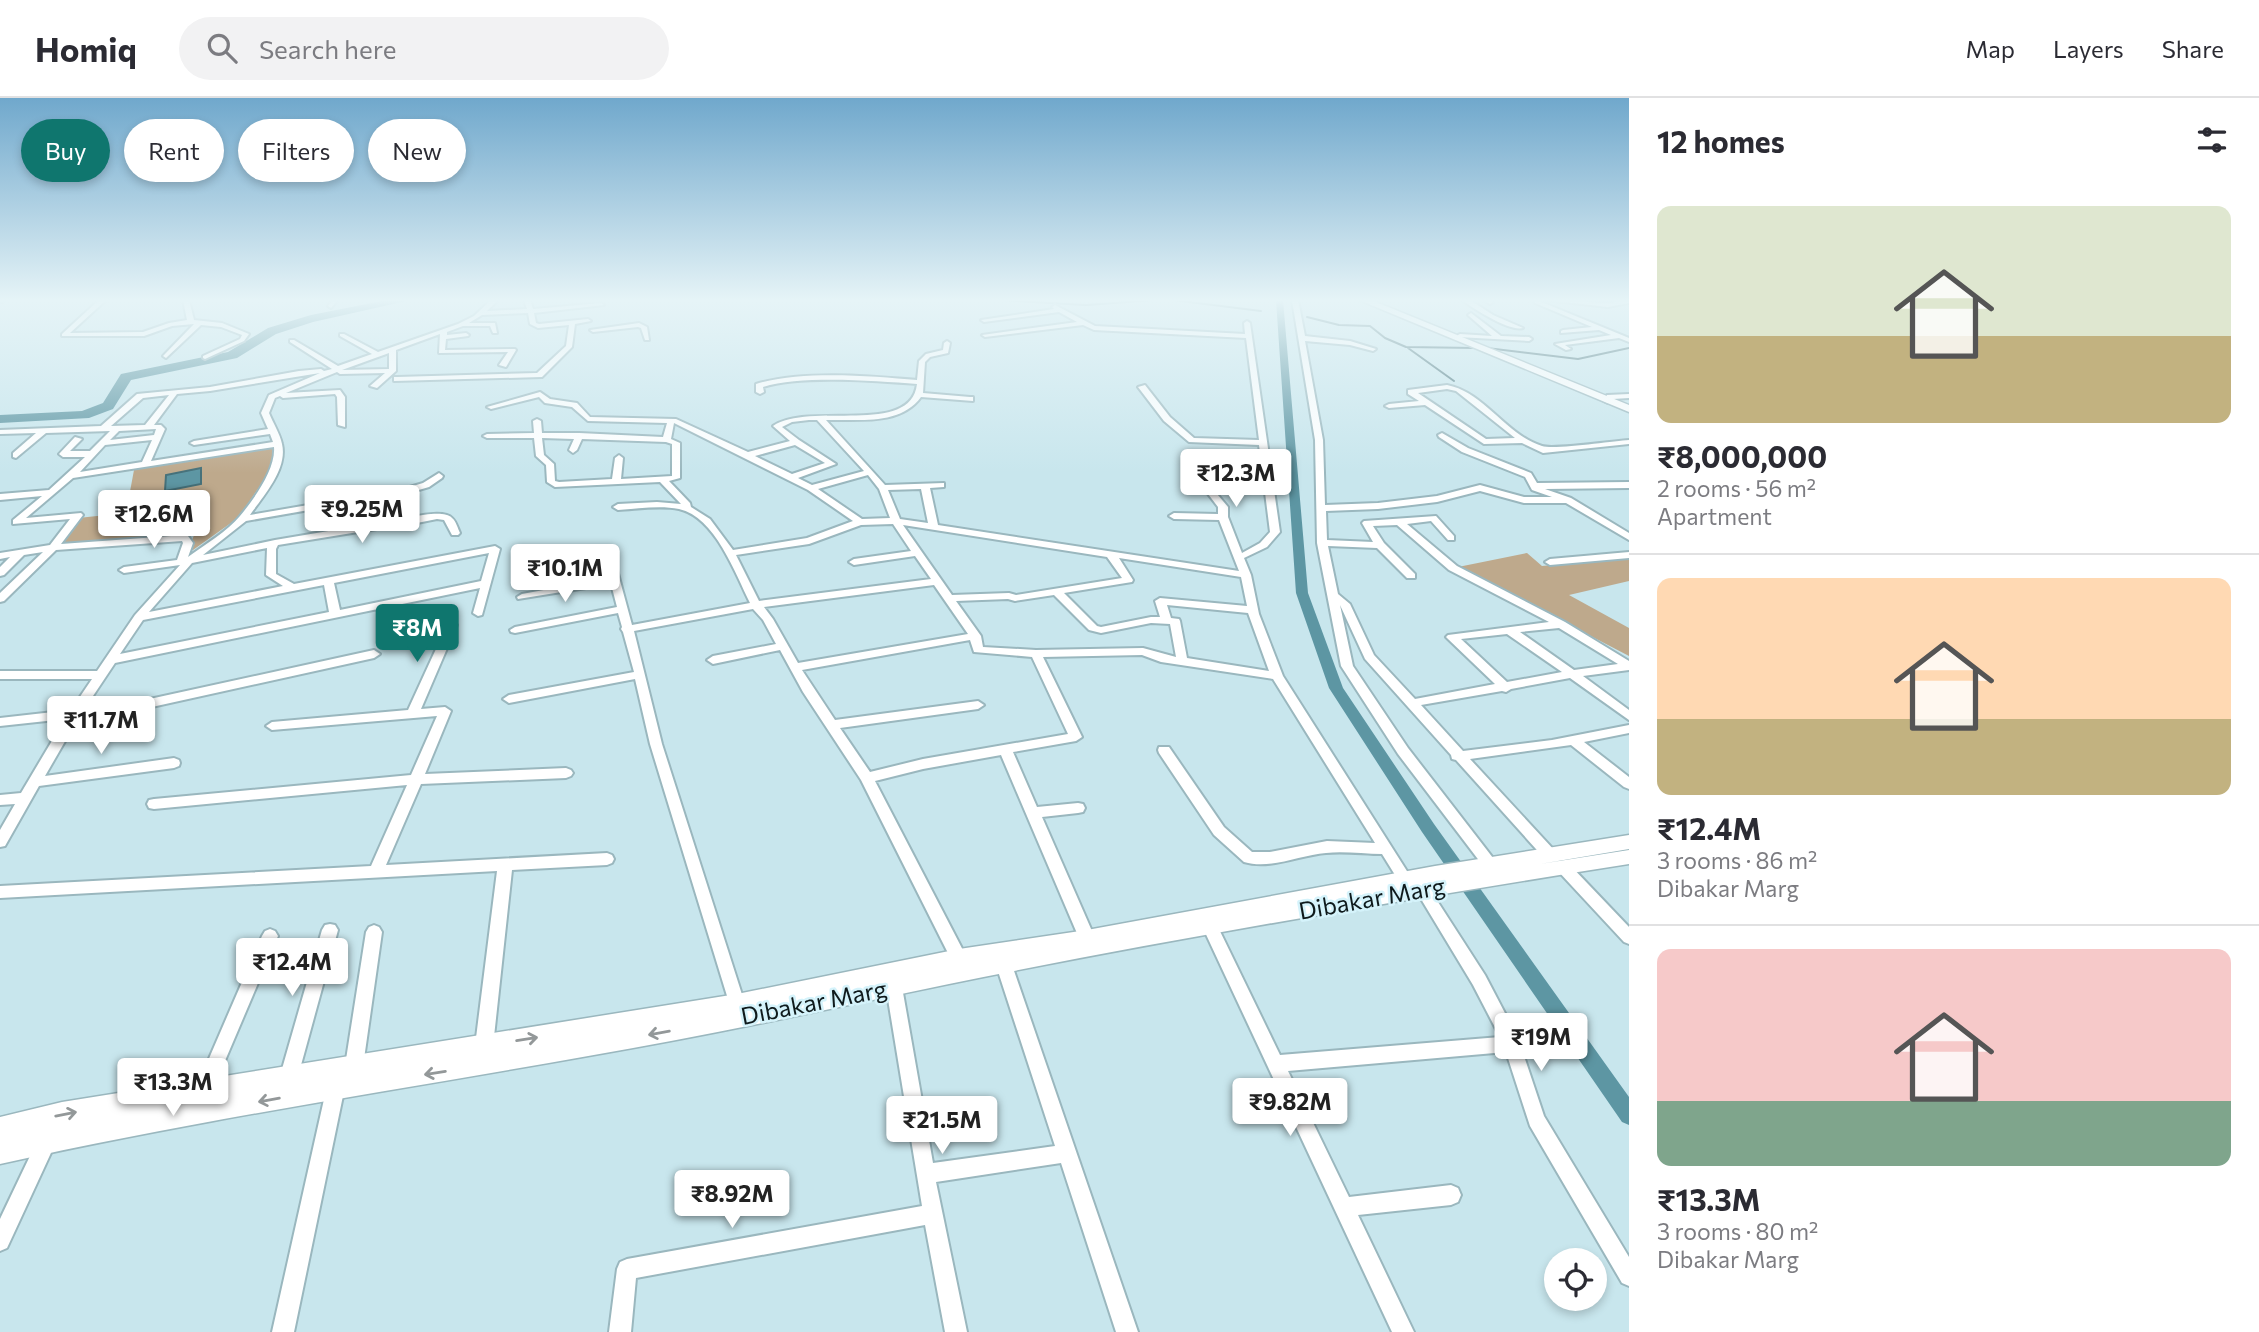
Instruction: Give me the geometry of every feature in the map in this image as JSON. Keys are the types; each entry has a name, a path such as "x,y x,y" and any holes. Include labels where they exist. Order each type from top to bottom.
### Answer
{"main road":[{"path":"1507,358 1629,407"},
{"name":"Dibakar Marg","path":"0,1129 62,1114 289,1076 343,1074 680,1029 894,987 982,962 1087,938 1556,861 1629,842"},
{"name":"Dibakar Marg","path":"1556,861 1629,858"},
{"name":"Dibakar Marg","path":"0,1152 343,1074 484,1046 982,962 1212,928 1428,882"}],"street":[{"path":"315,358 333,370"},
{"path":"0,842 5,825 25,798 99,675 139,617 185,561 243,519 274,472 279,456 278,444 265,413 267,402 272,397 333,370 370,358"},
{"path":"374,386 392,371 393,358"},
{"path":"503,365 508,358"},
{"path":"397,379 539,375 558,358"},
{"path":"791,477 832,464 796,443 777,426 787,421 864,418 902,411 914,405 919,395 925,358"},
{"path":"1239,556 1254,552 1276,532 1251,358"},
{"path":"1303,358 1318,440 1321,543 1347,666 1487,872"},
{"path":"103,429 140,396 155,392 227,387 299,373 333,370 392,371"},
{"path":"760,392 760,384 789,381 878,379 920,382"},
{"path":"1142,387 1167,419 1192,440 1264,443"},
{"path":"1523,440 1489,443 1410,392 1447,387 1458,389 1523,440 1543,450 1629,442"},
{"path":"148,427 175,392"},
{"path":"272,397 337,392 341,397 342,425"},
{"path":"491,407 540,394 548,401 574,405 588,419 671,421 791,477 860,522"},
{"path":"919,395 970,399"},
{"path":"1609,399 1629,396"},
{"path":"1389,406 1425,403"},
{"path":"820,418 883,488 896,521 916,553 951,598 975,636 978,650 1035,654 1143,651 1161,658 1277,676"},
{"path":"487,436 537,435 579,435 667,440 676,443 677,477 663,480 553,484 552,467 540,456 537,435 537,421"},
{"path":"667,440 671,421"},
{"path":"0,432 148,427 160,429 145,466"},
{"path":"0,599 53,547 78,515 16,522 71,476 116,429"},
{"path":"16,455 43,431"},
{"path":"194,443 271,431"},
{"path":"1470,433 1442,435 1472,453 1528,475 1534,486 1568,500 1629,537"},
{"path":"573,450 579,435"},
{"path":"102,443 158,437"},
{"path":"78,439 63,454 90,454"},
{"path":"748,455 796,443"},
{"path":"71,476 278,444"},
{"path":"616,482 619,458"},
{"path":"811,488 870,472"},
{"path":"387,526 383,498 426,485 439,476"},
{"path":"663,480 687,505 713,526 730,552 756,605 768,619 982,962 1068,1153 1127,1332"},
{"path":"883,488 942,485"},
{"path":"1534,486 1629,485"},
{"path":"925,486 934,527"},
{"path":"1322,508 1437,499 1480,488 1524,500 1568,500"},
{"path":"1209,490 1223,507 1223,517 1246,575 1254,610 1277,676 1386,849 1428,882 1512,1044 1536,1120 1629,1276"},
{"path":"0,497 52,492"},
{"path":"243,519 372,497"},
{"path":"337,503 337,519"},
{"path":"618,507 687,505"},
{"path":"124,570 443,516 448,518 455,533"},
{"path":"1174,516 1223,517"},
{"path":"1411,576 1381,545 1367,523 1433,518 1451,538"},
{"path":"730,552 809,541 860,522 896,521 1246,575"},
{"path":"1399,522 1453,568 1561,624 1629,666"},
{"path":"0,556 53,547 185,538 188,543 185,561"},
{"path":"275,543 271,550 271,575 293,588"},
{"path":"1321,543 1381,545"},
{"path":"139,617 495,549 478,613"},
{"path":"0,573 23,551"},
{"path":"854,562 916,553"},
{"path":"1550,562 1629,555"},
{"path":"534,568 605,556 614,580 656,744 737,1004"},
{"path":"951,598 1015,598 1128,580 1112,556"},
{"path":"522,597 614,580"},
{"path":"329,581 335,614"},
{"path":"626,629 756,605 938,581"},
{"path":"110,660 487,583"},
{"path":"1057,592 1093,628 1175,621 1182,661"},
{"path":"1332,595 1344,601 1369,656 1457,756 1629,937"},
{"path":"1166,620 1160,601 1254,610"},
{"path":"515,630 621,609"},
{"path":"1506,688 1452,637 1561,624"},
{"path":"412,715 452,625"},
{"path":"1509,630 1629,716"},
{"path":"796,667 975,636"},
{"path":"713,660 784,646"},
{"path":"0,722 72,717 374,654"},
{"path":"867,778 1005,748 1076,737 1035,654"},
{"path":"1412,703 1629,666"},
{"path":"509,699 639,674"},
{"path":"0,675 99,675"},
{"path":"832,725 978,705"},
{"path":"272,726 445,711 376,872"},
{"path":"1457,756 1573,740 1629,729"},
{"path":"1573,740 1629,784"},
{"path":"1005,748 1087,938"},
{"path":"1164,750 1219,831 1249,858 1270,858 1327,847 1386,849"},
{"path":"34,782 174,763"},
{"path":"154,804 416,779 566,773"},
{"path":"0,800 25,798"},
{"path":"1032,813 1078,808"},
{"path":"0,892 607,859"},
{"path":"484,1046 505,865"},
{"path":"1212,928 1403,1332"},
{"path":"289,1076 330,930"},
{"path":"283,1332 374,932"},
{"path":"204,1090 270,936"},
{"path":"894,987 925,1174 956,1332"},
{"path":"1277,1064 1512,1044"},
{"path":"0,1241 47,1141"},
{"path":"925,1174 1068,1153"},
{"path":"1345,1207 1451,1195"},
{"path":"620,1332 627,1269 933,1214"}],"shaded area":[{"path":"274,447 273,467 238,518 193,550 187,552 195,533 58,545 78,518 126,513 134,470"},
{"path":"1527,553 1542,566 1629,558 1629,581 1569,595 1629,628 1629,656 1458,567"}],"water":[{"path":"201,468 201,484 165,491 166,475"}],"waterway":[{"path":"0,419 84,415 108,406 126,377 220,358"},
{"path":"1284,358 1302,593 1336,688 1428,828 1629,1115"},
{"path":"1421,358 1454,381"},
{"path":"1566,358 1585,358"}]}
